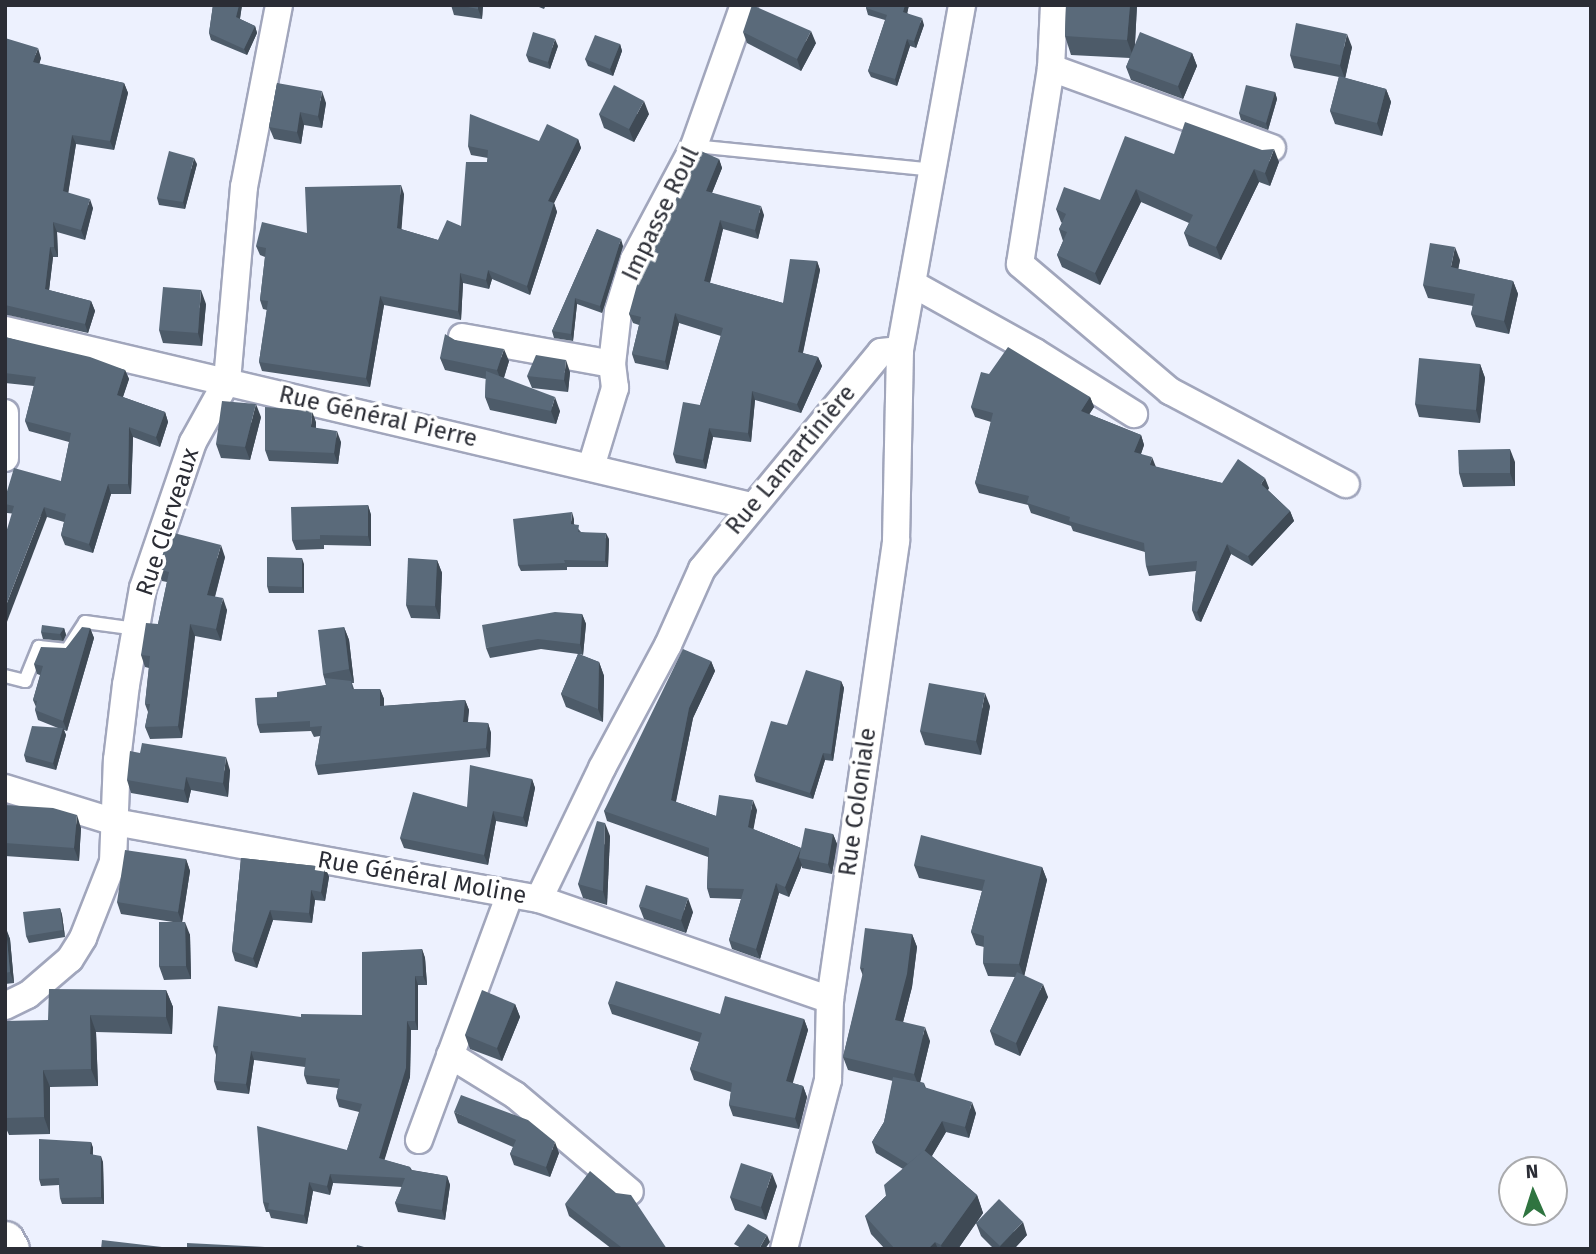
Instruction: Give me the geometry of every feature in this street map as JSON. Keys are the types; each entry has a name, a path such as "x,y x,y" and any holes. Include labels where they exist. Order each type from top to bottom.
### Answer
{"street":[{"name":"Rue Clerveaux","path":"5,1006 28,995 71,959 83,938 113,862 117,760 136,629 144,588 193,442 227,381 244,187 279,5"},
{"name":"Impasse Roul","path":"591,467 615,388 612,364 618,311 634,259 694,146 744,5"},
{"path":"900,350 962,5"},
{"path":"1054,5 1051,68 1020,264 1170,391 1346,484"},
{"path":"1051,68 1272,148"},
{"path":"913,284 1035,352 1134,414"},
{"name":"Rue Général Pierre","path":"5,330 751,506"},
{"path":"462,337 612,364"},
{"name":"Rue Lamartinière","path":"539,899 602,768 668,645 702,569 751,506 881,352 900,350"},
{"name":"Rue Coloniale","path":"784,1249 828,1080 830,1000 896,541 900,350"},
{"path":"5,413 5,457"},
{"name":"Rue Général Moline","path":"5,788 116,822 539,899 830,1000"},
{"path":"419,1140 510,894"},
{"path":"450,1055 515,1095 629,1192"},
{"path":"5,1240 10,1249"}],"lane":[{"path":"694,146 934,170"},
{"path":"5,676 25,681 39,647 67,650 85,622 136,629"}],"building":[{"path":"213,5 239,5 236,17 255,26 244,49 209,33"},
{"path":"458,5 478,5 478,9"},
{"path":"752,5 811,31 797,59 743,32"},
{"path":"866,5 905,5 903,12 922,18 914,41 907,39 895,79 868,71 887,15 866,8"},
{"path":"1066,5 1130,5 1127,40 1065,36"},
{"path":"1296,23 1347,34 1340,65 1290,55"},
{"path":"533,32 555,39 548,62 526,55"},
{"path":"1140,32 1192,53 1178,86 1126,67"},
{"path":"595,35 620,44 610,69 585,59"},
{"path":"5,38 38,48 33,62 124,83 110,141 72,135 63,191 90,199 81,230 53,222 54,247 50,247 45,289 91,301 85,324 5,305"},
{"path":"1339,76 1386,89 1377,123 1330,111"},
{"path":"277,83 322,91 318,116 300,112 297,132 269,127"},
{"path":"614,85 644,101 629,129 599,114"},
{"path":"1246,85 1275,92 1266,123 1239,113"},
{"path":"470,114 539,141 547,124 578,139 548,201 554,203 527,286 488,270 486,280 460,273 458,311 380,296 366,378 259,362 268,301 260,300 266,248 256,246 262,222 307,233 305,187 401,185 397,228 438,240 447,220 461,226 466,162 487,162 488,150 468,146"},
{"path":"1185,122 1262,150 1274,149 1265,173 1254,169 1216,247 1184,233 1193,215 1136,189 1095,273 1057,255 1067,232 1059,229 1066,214 1056,209 1064,187 1100,200 1125,136 1174,154"},
{"path":"169,151 194,158 183,202 157,198"},
{"path":"701,151 719,159 706,191 761,206 755,230 720,220 704,281 783,303 790,259 817,261 798,352 818,357 797,404 752,391 748,433 709,428 703,460 673,454 683,402 700,405 723,328 675,313 665,361 632,354 641,317 629,314 645,256 660,228 664,229 668,214"},
{"path":"597,229 621,239 600,306 575,298 571,334 552,331"},
{"path":"1430,243 1455,247 1451,267 1513,281 1504,321 1471,314 1475,294 1423,285"},
{"path":"163,287 201,290 198,333 159,330"},
{"path":"445,334 455,340 504,349 497,370 440,358"},
{"path":"5,337 90,357 125,370 117,395 165,412 156,437 129,427 128,484 108,484 89,544 61,535 66,514 44,507 5,608 5,536 14,506 5,504 5,498 14,468 61,481 71,433 25,421 36,377 5,373"},
{"path":"1008,347 1090,397 1081,411 1141,435 1134,452 1152,457 1150,465 1222,483 1238,459 1265,478 1261,484 1290,511 1248,556 1227,544 1197,612 1192,610 1197,561 1146,566 1144,543 1069,521 1070,517 1027,503 1029,496 975,483 993,413 971,407 981,372 989,374"},
{"path":"536,355 566,360 564,380 527,376"},
{"path":"1419,358 1480,364 1476,410 1415,404"},
{"path":"486,371 555,397 551,411 485,397"},
{"path":"222,401 256,404 245,447 216,444"},
{"path":"265,407 312,411 311,427 337,431 334,453 265,450"},
{"path":"1510,449 1510,473 1459,473 1458,450"},
{"path":"368,505 368,536 320,535 320,539 292,540 291,507"},
{"path":"572,512 571,524 579,525 578,532 606,533 605,561 564,560 565,563 518,565 513,519"},
{"path":"170,532 221,545 207,595 223,598 216,629 190,624 178,726 145,727 150,704 145,704 150,656 141,655 146,623 158,624 169,572 158,569"},
{"path":"267,557 302,558 302,587 267,586"},
{"path":"408,558 437,560 435,606 406,605"},
{"path":"555,612 582,614 580,644 538,639 486,648 482,625"},
{"path":"42,625 64,628 60,634 41,632"},
{"path":"82,627 90,628 63,721 35,710 37,701 33,700 43,666 34,664 41,647 66,648"},
{"path":"344,627 349,669 323,674 318,630"},
{"path":"683,649 711,661 689,708 671,800 716,816 719,795 753,800 748,827 801,848 785,887 776,883 756,949 729,940 744,889 707,888 709,848 604,811"},
{"path":"578,654 599,662 598,709 561,694"},
{"path":"806,670 841,681 831,754 823,753 810,793 754,775 771,721 787,725"},
{"path":"325,678 351,681 352,689 380,689 380,706 465,700 463,722 488,723 486,748 315,765 322,726 310,727 310,721 257,724 255,698 277,697 277,692 326,685"},
{"path":"929,683 985,693 976,741 920,731"},
{"path":"32,726 63,728 53,763 24,755"},
{"path":"142,743 226,757 223,783 186,777 184,790 127,780 130,751 140,753"},
{"path":"470,765 532,779 523,817 493,811 484,855 400,838 413,792 467,807"},
{"path":"6,805 53,808 77,815 74,848 5,843"},
{"path":"597,821 605,823 603,891 578,884"},
{"path":"805,828 833,834 828,864 799,858"},
{"path":"921,835 1042,867 1019,964 983,963 984,936 971,932 985,880 914,865"},
{"path":"125,850 186,859 178,912 117,902"},
{"path":"241,858 325,867 321,892 311,890 309,913 270,910 253,958 232,951"},
{"path":"646,885 688,898 681,920 639,906"},
{"path":"60,908 63,930 26,936 23,912"},
{"path":"159,922 185,922 186,966 159,966"},
{"path":"5,928 10,972 5,973"},
{"path":"865,928 912,934 907,974 895,1020 925,1027 914,1074 843,1057 864,968 860,968"},
{"path":"422,949 423,976 415,976 415,1021 407,1021 406,1068 379,1158 410,1167 410,1170 447,1176 442,1210 395,1203 405,1178 330,1174 327,1186 309,1182 304,1215 268,1209 269,1203 263,1202 257,1126 347,1150 362,1104 336,1098 340,1079 304,1075 306,1058 251,1051 246,1084 214,1081 218,1046 213,1046 218,1006 301,1017 301,1014 362,1015 362,952"},
{"path":"1017,972 1043,984 1016,1043 990,1031"},
{"path":"616,981 720,1014 725,996 804,1019 786,1081 803,1086 795,1118 729,1105 732,1083 690,1069 702,1033 608,1003"},
{"path":"49,989 166,990 166,1017 90,1015 91,1069 43,1070 44,1117 5,1118 5,1021 48,1020"},
{"path":"482,990 515,1004 497,1048 465,1035"},
{"path":"893,1077 924,1083 924,1087 972,1102 965,1127 942,1121 925,1150 908,1164 872,1142 884,1122"},
{"path":"461,1095 528,1120 555,1142 546,1167 510,1154 516,1140 454,1112"},
{"path":"39,1139 91,1142 90,1154 101,1156 101,1197 60,1198 59,1178 39,1179"},
{"path":"924,1150 977,1195 941,1245 935,1242 928,1249 895,1249 865,1216 886,1196 884,1185"},
{"path":"741,1163 772,1173 761,1207 730,1197"},
{"path":"590,1171 616,1193 631,1195 667,1249 620,1249 621,1247 565,1204"},
{"path":"999,1199 1023,1222 1000,1246 976,1223"},
{"path":"748,1224 767,1235 759,1249 743,1249 734,1244"},
{"path":"102,1240 179,1249 101,1249"},
{"path":"187,1243 265,1247 265,1249 187,1249"}]}
